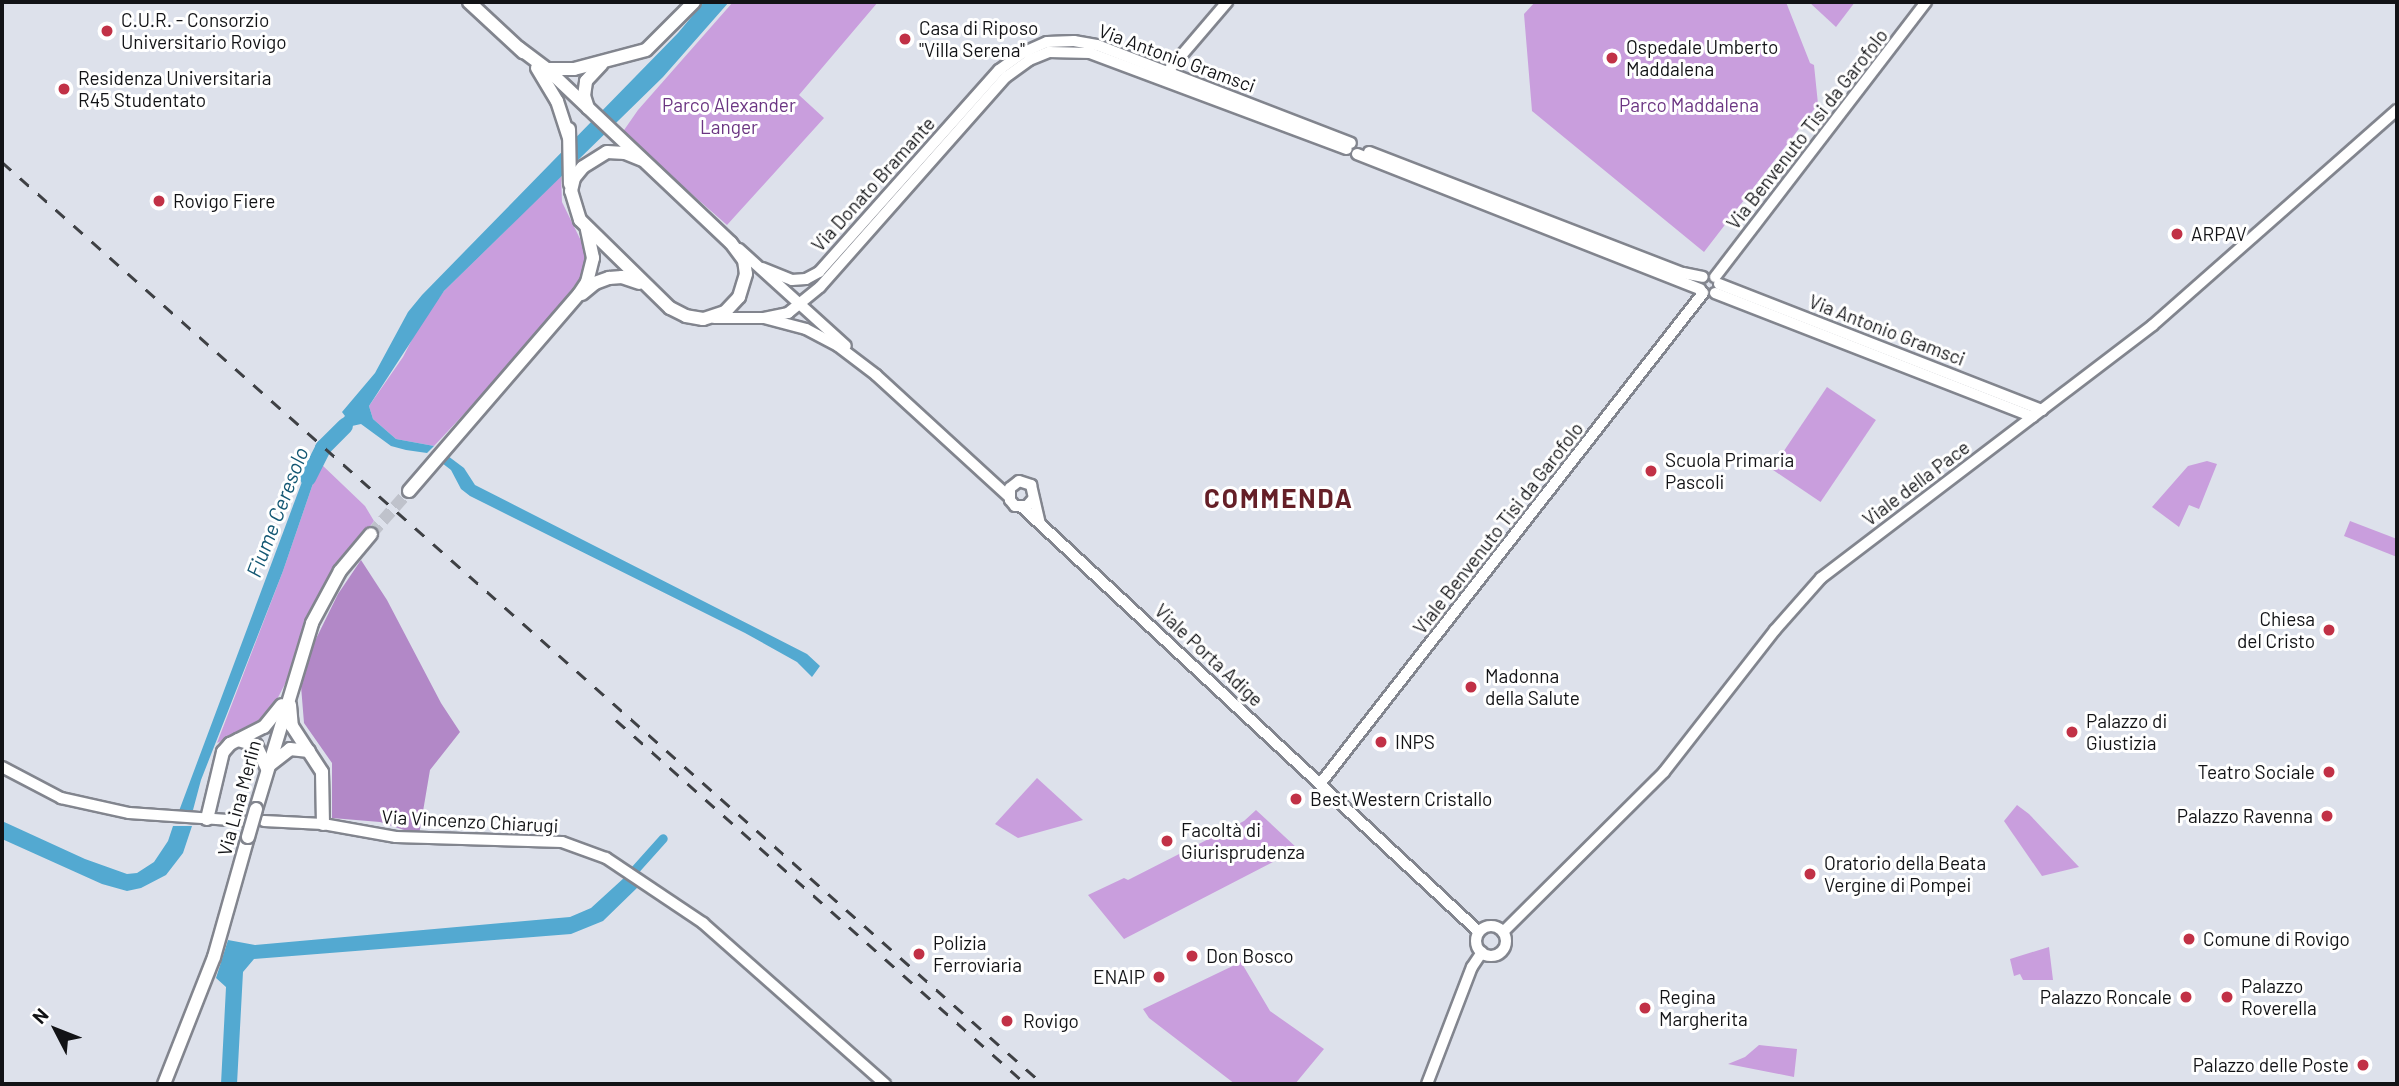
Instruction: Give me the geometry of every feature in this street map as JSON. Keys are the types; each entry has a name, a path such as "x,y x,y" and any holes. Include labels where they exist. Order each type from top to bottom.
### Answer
{"main road":[{"name":"Viale Porta Adige","path":"468,2 547,69 732,243 744,260 745,281 735,303 725,312 712,318 694,318 680,313 646,286 587,229 574,207 570,185 566,89"},
{"path":"547,69 575,69 646,50 694,2"},
{"name":"Viale Porta Adige","path":"519,48 554,94 569,137"},
{"path":"588,108 584,96 586,81 604,62"},
{"path":"566,89 566,80 575,69"},
{"path":"570,185 578,172 601,154 621,152 642,160"},
{"path":"572,303 592,269 593,258 587,229"},
{"path":"409,491 572,303 595,283 622,277 646,286"},
{"name":"Via Lina Merlin","path":"164,1084 214,957 305,640 340,571 371,534"},
{"path":"207,819 223,752 238,740 264,727 273,717 291,685"},
{"path":"291,685 292,726 322,772 323,824"},
{"path":"238,740 256,744 267,769 281,753 290,749 310,751"}],"street":[{"path":"1164,76 1227,2"},
{"name":"Via Benvenuto Tisi da Garofolo","path":"1713,283 1926,2"},
{"name":"Via Antonio Gramsci","path":"1001,76 1038,55 1068,51 1090,53 1164,76 1713,283 2037,413"},
{"name":"Via Donato Bramante","path":"762,268 792,280 806,279 819,272 1001,76"},
{"name":"Via Donato Bramante","path":"764,318 783,315 820,287 1001,76"},
{"name":"Viale della Pace","path":"1503,932 1664,772 1774,629 1821,578 2153,325 2397,110"},
{"name":"Via Antonio Gramsci","path":"1353,148 1701,291"},
{"name":"Viale Porta Adige","path":"732,243 1009,496 1012,503 1022,507 1042,529 1479,932"},
{"path":"1701,291 1713,283"},
{"path":"812,314 820,287"},
{"name":"Viale Benvenuto Tisi da Garofolo","path":"1320,784 1701,291"},
{"name":"Viale Porta Adige","path":"712,318 764,318 819,335 865,366"},
{"name":"Viale Porta Adige","path":"985,475 1016,482"},
{"path":"1009,496 1010,488 1016,482 1023,481 1031,485 1042,529"},
{"path":"1022,507 1033,499"},
{"path":"2,767 61,798 129,813 242,821"},
{"name":"Via Vincenzo Chiarugi","path":"264,821 323,824 396,837 562,842 621,866 643,884 703,923 885,1084"},
{"path":"1491,926 1503,932 1506,942 1502,951 1490,956 1482,953 1477,945 1479,932 1491,926"},
{"path":"1427,1084 1472,967 1482,953"}],"green space":[{"name":"Parco Alexander Langer","path":"733,2 878,2 799,95 824,118 727,225 622,133 638,110"},
{"name":"Parco Maddalena","path":"1535,2 1786,2 1810,63 1814,65 1818,104 1704,252 1532,111 1524,14"},
{"path":"1809,2 1855,2 1836,27"},
{"path":"561,176 562,202 586,251 584,273 533,340 434,446 396,439 373,419 369,406 403,357 420,324 444,291"},
{"path":"1827,387 1876,420 1821,502 1772,469"},
{"path":"2207,461 2217,464 2199,509 2189,505 2179,527 2152,507 2188,466"},
{"path":"320,463 365,506 374,521 325,586 298,642 286,682 272,709 259,723 217,743 283,571"},
{"path":"2350,521 2397,539 2397,557 2344,536"},
{"path":"1037,778 1083,820 1018,838 995,824"},
{"path":"2017,805 2029,814 2079,867 2042,876 2004,821"},
{"path":"1256,810 1298,849 1124,939 1088,895 1124,878 1128,880 1244,821"},
{"path":"2049,947 2053,980 2023,980 2020,974 2014,976 2010,959"},
{"path":"1241,962 1270,1011 1324,1049 1295,1084 1235,1084 1149,1018 1143,1009"},
{"path":"1759,1045 1797,1049 1794,1077 1728,1064 1745,1057"}],"shaded area":[{"path":"361,560 387,600 441,703 460,732 430,770 419,835 380,822 332,818 332,763 304,723 301,686 312,647 338,594"}],"water":[{"path":"704,2 729,2 663,77 444,291 369,406 373,419 396,439 434,446 427,453 391,446 361,424 352,426 336,443 326,435 345,416 342,412 375,373 408,312 422,295 678,33"},
{"path":"312,455 320,463 283,571 201,780 193,810 179,811"},
{"path":"448,456 464,468 475,485 807,654 820,666 812,677 797,662 745,633 470,496 461,489 451,470 442,463"},
{"path":"2,821 85,859 127,874 137,873 154,862 168,841 173,826 192,826 183,853 166,875 141,888 127,891 102,884 2,839"},
{"path":"625,877 639,886 603,921 571,934 254,959 243,972 237,1084 221,1084 226,987 216,978 228,940 255,945 570,917 591,908"}],"waterway":[{"name":"Fiume Ceresolo","path":"308,478 323,448 345,426"},
{"path":"628,877 663,838"}],"tunnel":[{"path":"371,534 409,491"}],"railway":[{"path":"2,162 1043,1084"},
{"path":"616,720 1026,1084"}],"place":[{"name":"C.U.R. - Consorzio Universitario Rovigo","path":"107,31"},
{"name":"Casa di Riposo \"Villa Serena\"","path":"905,39"},
{"name":"Ospedale Umberto Maddalena","path":"1612,58"},
{"name":"Residenza Universitaria R45 Studentato","path":"64,89"},
{"name":"Rovigo Fiere","path":"159,201"},
{"name":"ARPAV","path":"2177,234"},
{"name":"Scuola Primaria Pascoli","path":"1651,471"},
{"name":"Chiesa del Cristo","path":"2329,630"},
{"name":"Madonna della Salute","path":"1471,687"},
{"name":"Palazzo di Giustizia","path":"2072,732"},
{"name":"INPS","path":"1381,742"},
{"name":"Teatro Sociale","path":"2329,772"},
{"name":"Best Western Cristallo","path":"1296,799"},
{"name":"Palazzo Ravenna","path":"2327,816"},
{"name":"Facoltà di Giurisprudenza","path":"1167,841"},
{"name":"Oratorio della Beata Vergine di Pompei","path":"1810,874"},
{"name":"Comune di Rovigo","path":"2189,939"},
{"name":"Polizia Ferroviaria","path":"919,954"},
{"name":"Don Bosco","path":"1192,956"},
{"name":"ENAIP","path":"1159,977"},
{"name":"Palazzo Roncale","path":"2186,997"},
{"name":"Palazzo Roverella","path":"2227,997"},
{"name":"Regina Margherita","path":"1645,1008"},
{"name":"Rovigo","path":"1007,1021"},
{"name":"Palazzo delle Poste","path":"2363,1065"}],"district":[{"name":"COMMENDA","path":"1279,498"}]}
